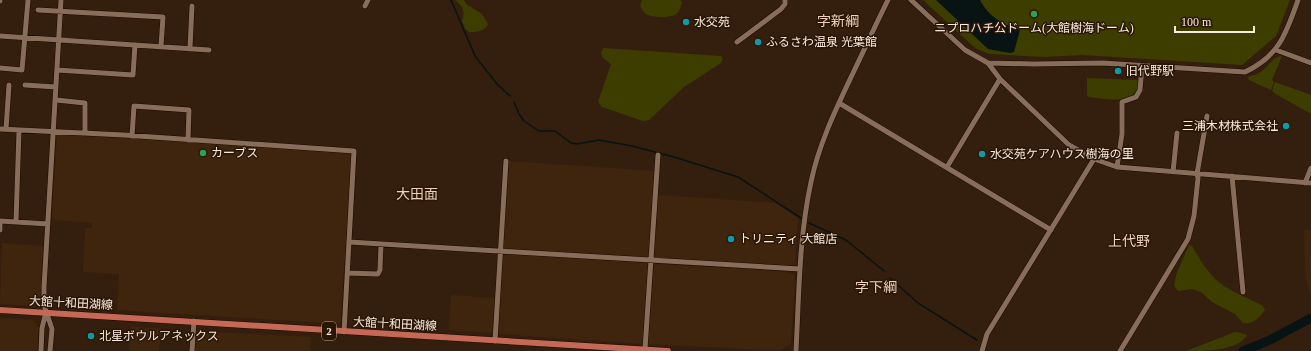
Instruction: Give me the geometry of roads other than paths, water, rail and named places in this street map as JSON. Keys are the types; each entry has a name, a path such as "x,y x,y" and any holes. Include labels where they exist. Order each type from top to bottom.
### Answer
{"main road":[{"name":"大館十和田湖線","path":"0,310 668,351"}],"street":[{"path":"0,68 22,70 28,0"},
{"path":"50,351 52,329 44,305 44,287 61,0"},
{"path":"365,6 368,0"},
{"path":"737,42 781,9 785,4 785,0"},
{"path":"796,351 800,270 806,211 811,181 826,133 888,0"},
{"path":"911,0 965,50 988,63 1000,79 1069,145 1094,159 1118,167 1311,183"},
{"path":"988,63 1103,63 1245,72 1258,66 1276,50 1283,39 1297,2"},
{"path":"190,48 192,6"},
{"path":"38,10 162,17 161,46"},
{"path":"0,36 209,50"},
{"path":"57,70 133,75 135,45"},
{"path":"1276,50 1311,63"},
{"path":"1118,167 1122,134 1122,102 1136,97 1140,90 1142,66"},
{"path":"947,167 1000,79"},
{"path":"6,129 9,85"},
{"path":"25,85 56,87"},
{"path":"56,100 85,103 85,133"},
{"path":"839,103 1051,230"},
{"path":"132,136 134,106 189,110 188,140"},
{"path":"1120,351 1188,239 1194,216 1198,178 1197,174 1207,116"},
{"path":"0,129 85,133 354,151 344,332"},
{"path":"16,222 19,130"},
{"path":"1173,172 1178,134"},
{"path":"645,349 658,155"},
{"path":"982,351 983,342 987,334 1094,159"},
{"path":"495,341 506,161"},
{"path":"1305,183 1311,168"},
{"path":"1232,176 1243,292"},
{"path":"0,230 0,221 48,224"},
{"path":"349,242 800,270"},
{"path":"347,273 378,274 380,270 381,244"},
{"path":"41,351 42,328 46,312"},
{"path":"192,351 194,321"}],"waterway":[{"path":"451,0 475,56 497,84 510,96"},
{"path":"514,102 524,121 539,131 555,131 571,143 577,144 599,140 632,146 674,157 738,177 801,218"},
{"path":"809,223 846,240 884,271"},
{"path":"890,278 918,303 977,340"},
{"path":"1243,351 1268,341 1311,318"}],"place":[{"name":"ニプロハチ公ドーム(大館樹海ドーム)","path":"1034,14"},
{"name":"水交苑","path":"686,22"},
{"name":"ふるさわ温泉 光葉館","path":"758,42"},
{"name":"旧代野駅","path":"1118,71"},
{"name":"三浦木材株式会社","path":"1286,126"},
{"name":"カーブス","path":"203,153"},
{"name":"水交苑ケアハウス樹海の里","path":"982,154"},
{"name":"トリニティ 大館店","path":"731,239"},
{"name":"北星ボウルアネックス","path":"91,336"}],"district":[{"name":"字新綱","path":"838,21"},
{"name":"大田面","path":"417,194"},
{"name":"上代野","path":"1129,241"},
{"name":"字下綱","path":"876,287"}]}
